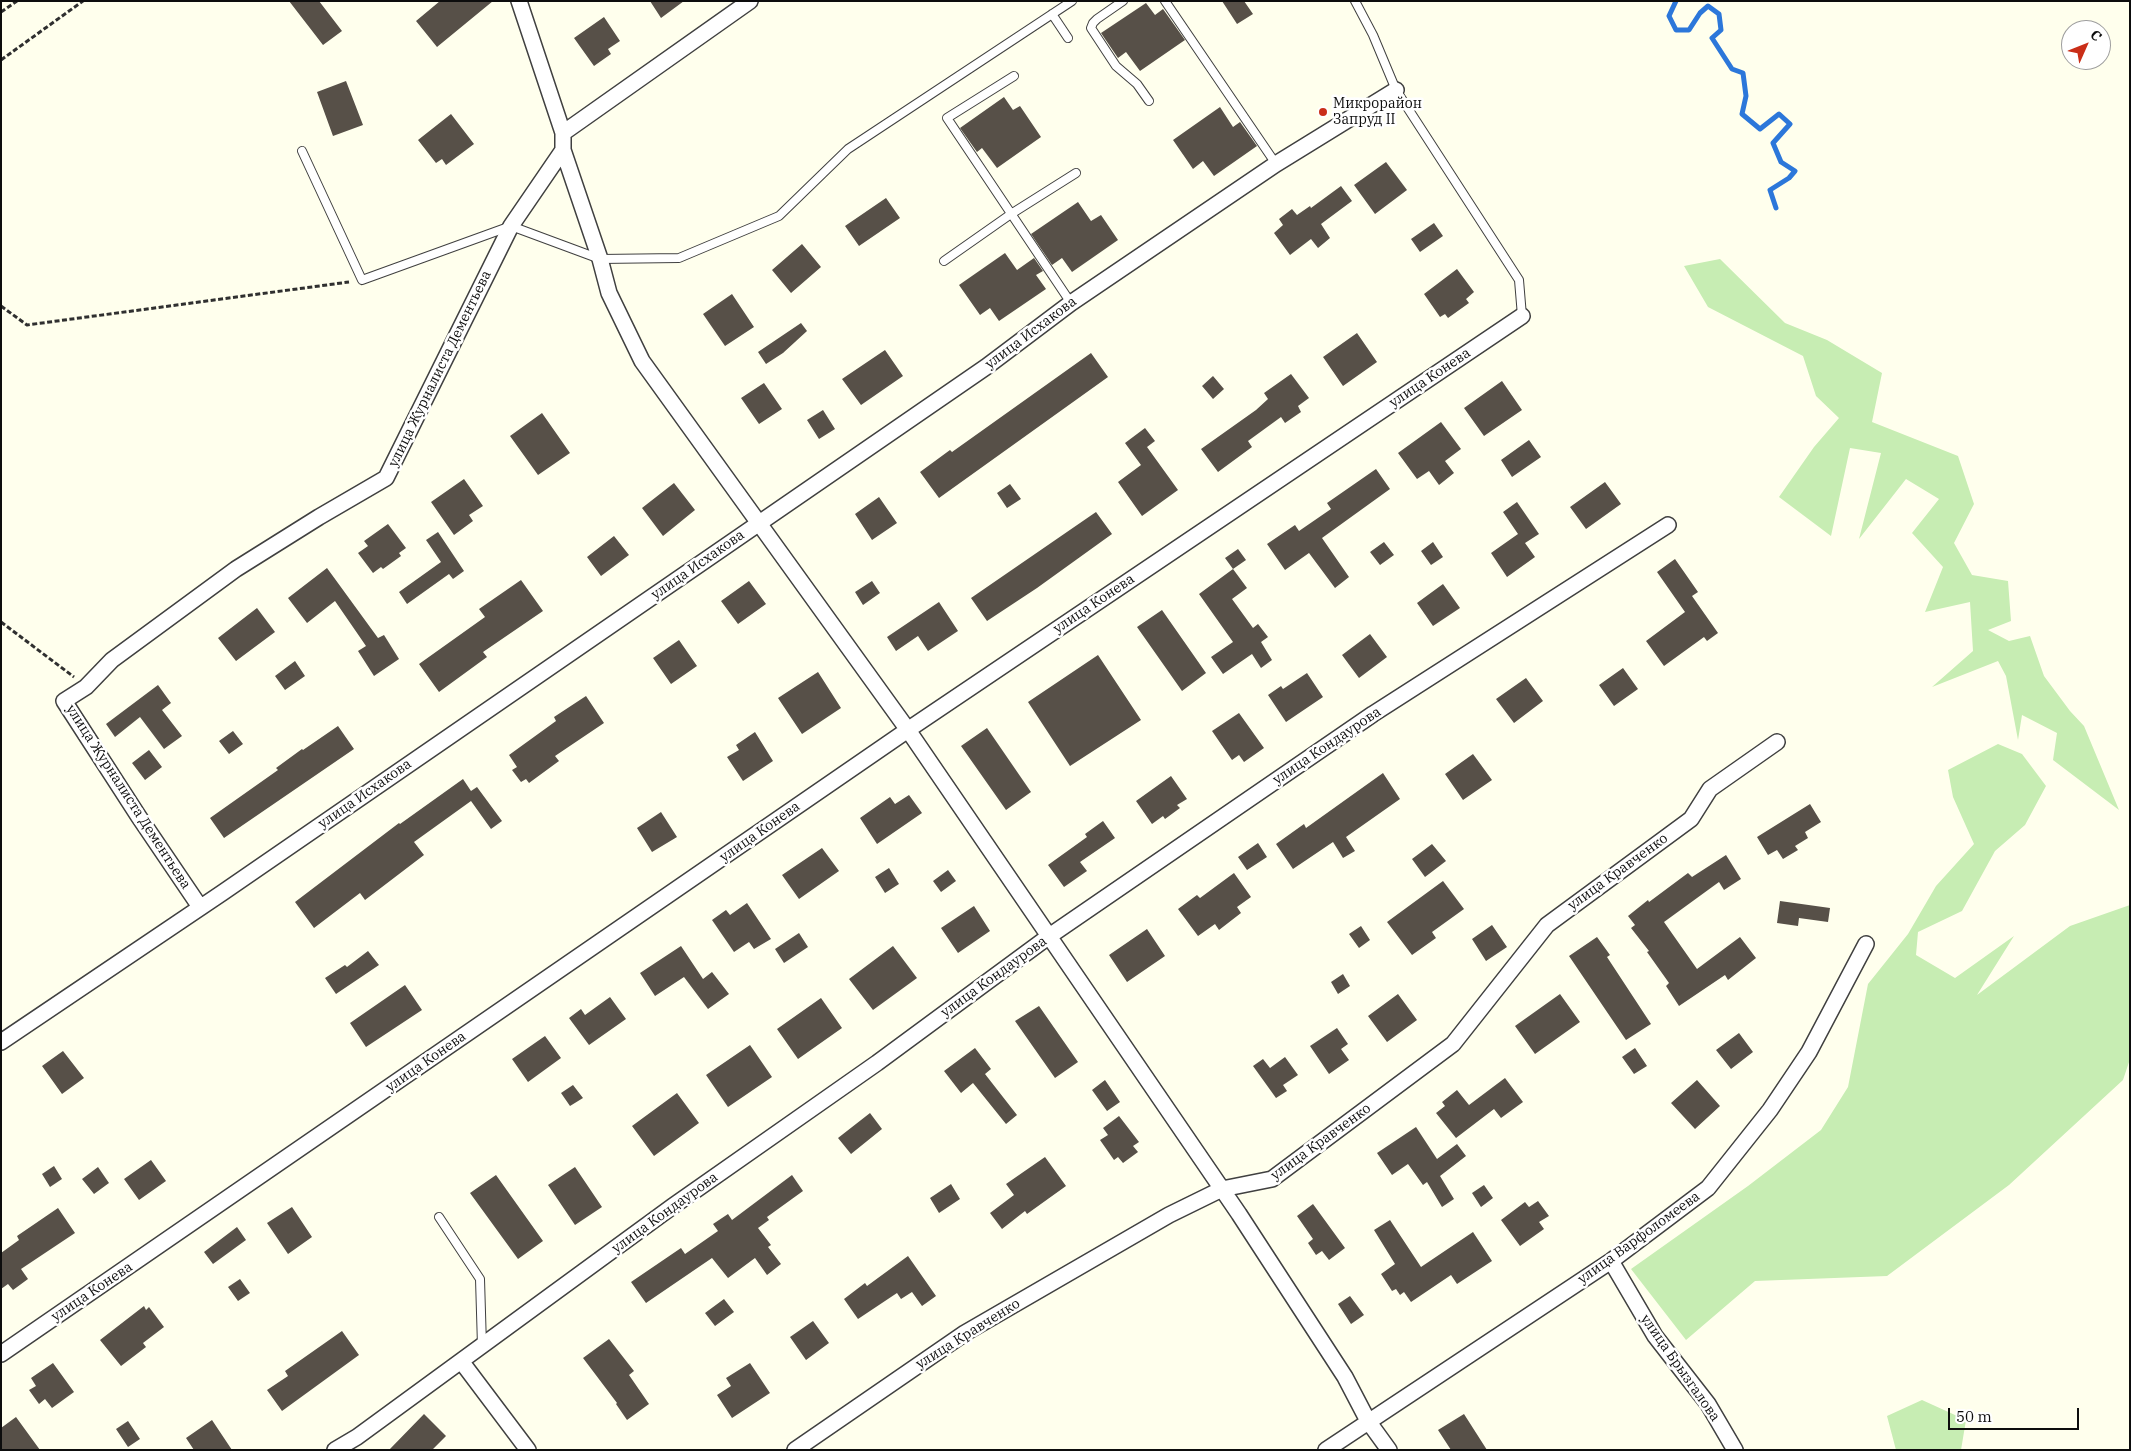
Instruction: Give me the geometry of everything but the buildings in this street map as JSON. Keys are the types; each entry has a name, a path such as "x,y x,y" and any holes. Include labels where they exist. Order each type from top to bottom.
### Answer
{"street":[{"path":"519,1 563,132 563,150 600,259 609,293 642,361 760,522 908,730 1222,1189 1345,1377 1368,1421 1389,1450"},
{"path":"563,132 750,1"},
{"name":"улица Исхакова","path":"1,1042 986,367 1070,303 1276,164 1396,90"},
{"name":"улица Журналиста Дементьева","path":"200,907 139,818 64,700 86,687 112,660 236,569 386,478 511,226 563,150"},
{"name":"улица Конева","path":"1,1354 908,730 1522,316"},
{"name":"улица Кондаурова","path":"335,1450 357,1437 673,1206 877,1063 1048,937 1374,714 1668,525"},
{"name":"улица Кравченко","path":"795,1450 965,1333 1169,1215 1222,1189 1272,1180 1453,1044 1546,925 1691,819 1710,789 1777,742"},
{"name":"улица Варфоломеева","path":"1326,1450 1611,1261 1708,1188 1770,1110 1809,1052 1866,944"},
{"name":"улица Брызгалова","path":"1611,1261 1655,1336 1708,1404 1735,1450"},
{"path":"461,1361 528,1450"}],"lane":[{"path":"302,151 362,280 511,226 600,259 679,258 779,216 848,149 1072,1"},
{"path":"1123,1 1097,19 1091,28 1116,66 1137,84 1149,101"},
{"path":"1165,1 1276,164"},
{"path":"1355,1 1373,35 1396,90 1519,280 1522,316"},
{"path":"1052,14 1068,38"},
{"path":"1014,76 946,118 1070,303"},
{"path":"944,261 1011,214 1076,173"},
{"path":"439,1217 480,1279 482,1346"}],"path":[{"path":"1,12 17,1"},
{"path":"1,60 83,1"},
{"path":"1,306 27,325 362,280"},
{"path":"1,622 86,687"}],"green space":[{"path":"1720,259 1785,323 1827,340 1882,373 1872,422 1958,456 1974,504 1954,543 1972,575 2008,581 2011,621 1988,630 2009,641 2030,636 2044,676 2070,711 2084,726 2119,810 2053,760 2057,733 2022,715 2018,740 2006,676 1998,661 1932,687 1973,651 1970,602 1925,612 1943,567 1912,533 1939,499 1906,479 1859,539 1881,453 1850,448 1831,536 1779,497 1814,447 1839,418 1816,396 1803,356 1708,307 1684,266"},
{"path":"1998,744 2022,754 2046,786 2025,825 1995,851 1962,911 1918,932 1916,955 1955,978 2014,936 1977,995 2070,926 2130,905 2130,1059 2123,1080 2009,1185 1887,1276 1755,1281 1686,1340 1631,1269 1748,1186 1821,1130 1848,1087 1868,984 1908,934 1936,886 1974,844 1953,797 1948,770"},
{"path":"1922,1400 1966,1420 1961,1450 1896,1450 1887,1416"}],"waterway":[{"path":"1676,1 1669,16 1676,30 1689,30 1700,13 1708,6 1719,14 1721,30 1712,38 1732,69 1743,73 1746,96 1742,114 1760,129 1779,114 1790,124 1773,143 1781,162 1795,171 1789,178 1770,190 1776,208"}],"place":[{"name":"Микрорайон Запруд II","path":"1323,112"}]}
